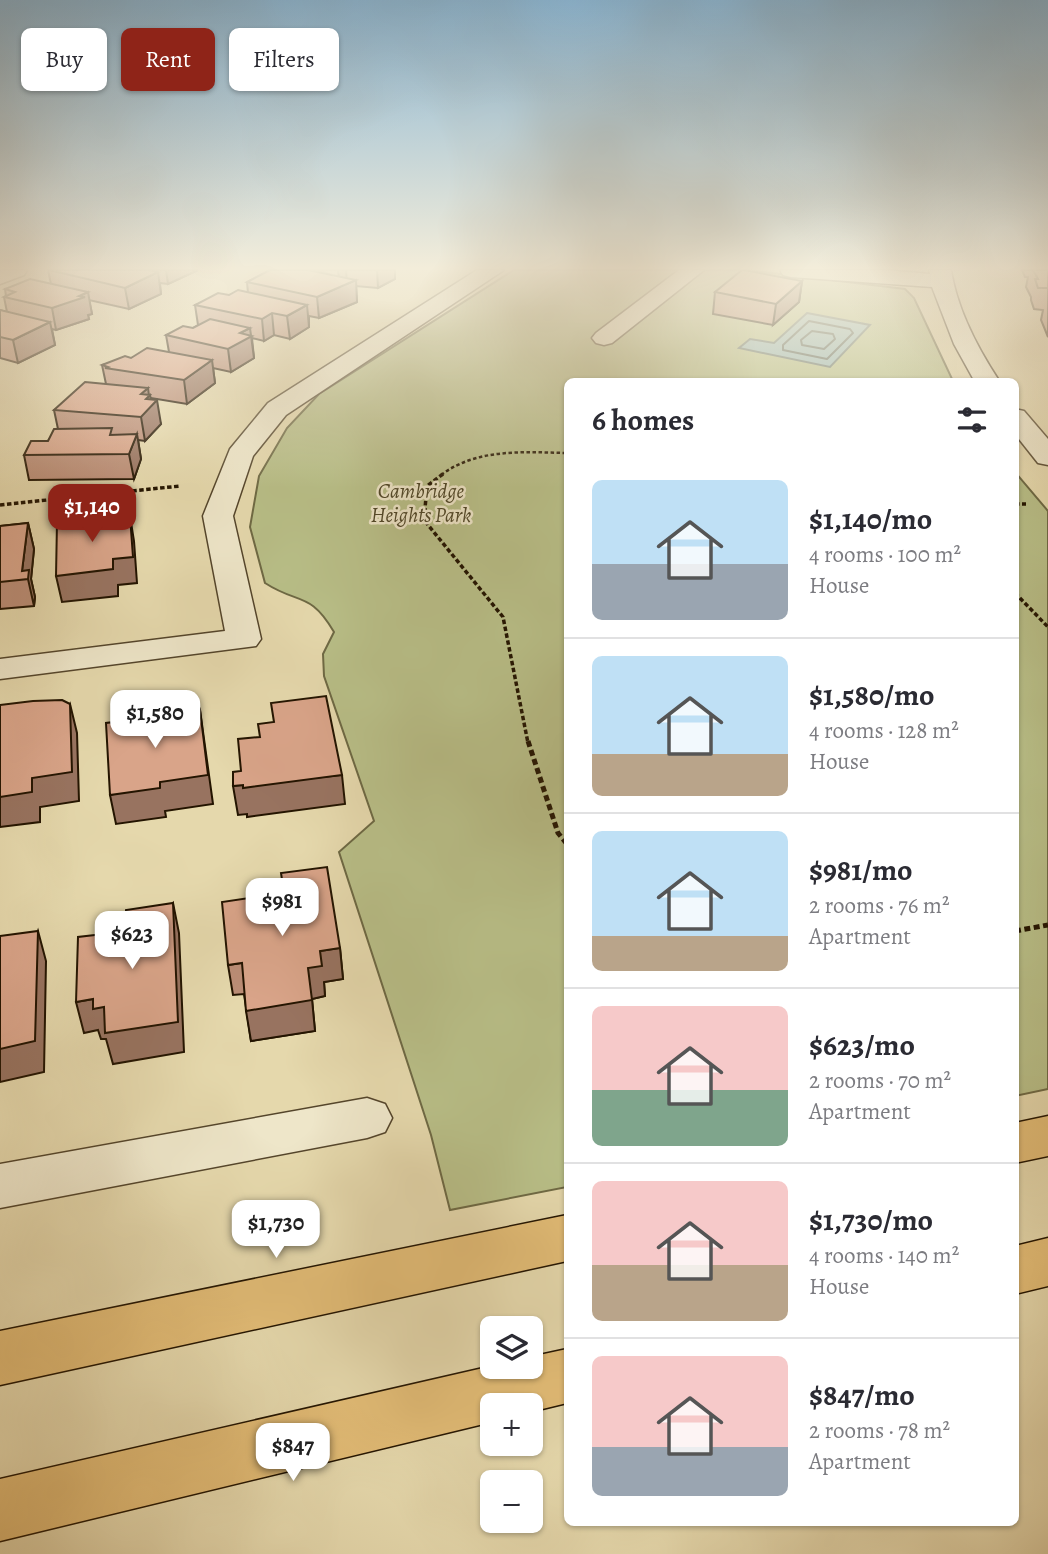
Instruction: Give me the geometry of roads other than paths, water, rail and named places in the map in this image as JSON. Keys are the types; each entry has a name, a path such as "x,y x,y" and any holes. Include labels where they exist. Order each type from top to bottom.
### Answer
{"main road":[{"path":"1019,1142 1048,1136"},
{"path":"0,1358 564,1239"},
{"path":"1019,1269 1048,1262"},
{"path":"0,1510 564,1377"}],"street":[{"path":"0,669 244,639 218,516 240,455 277,409 380,343"},
{"path":"968,343 985,378"},
{"path":"1019,422 1048,457"},
{"path":"0,1186 367,1118"}],"water":[{"path":"746,343 853,343 830,367 739,348"}],"park label":[{"name":"Cambridge Heights Park","path":"421,503"}]}
